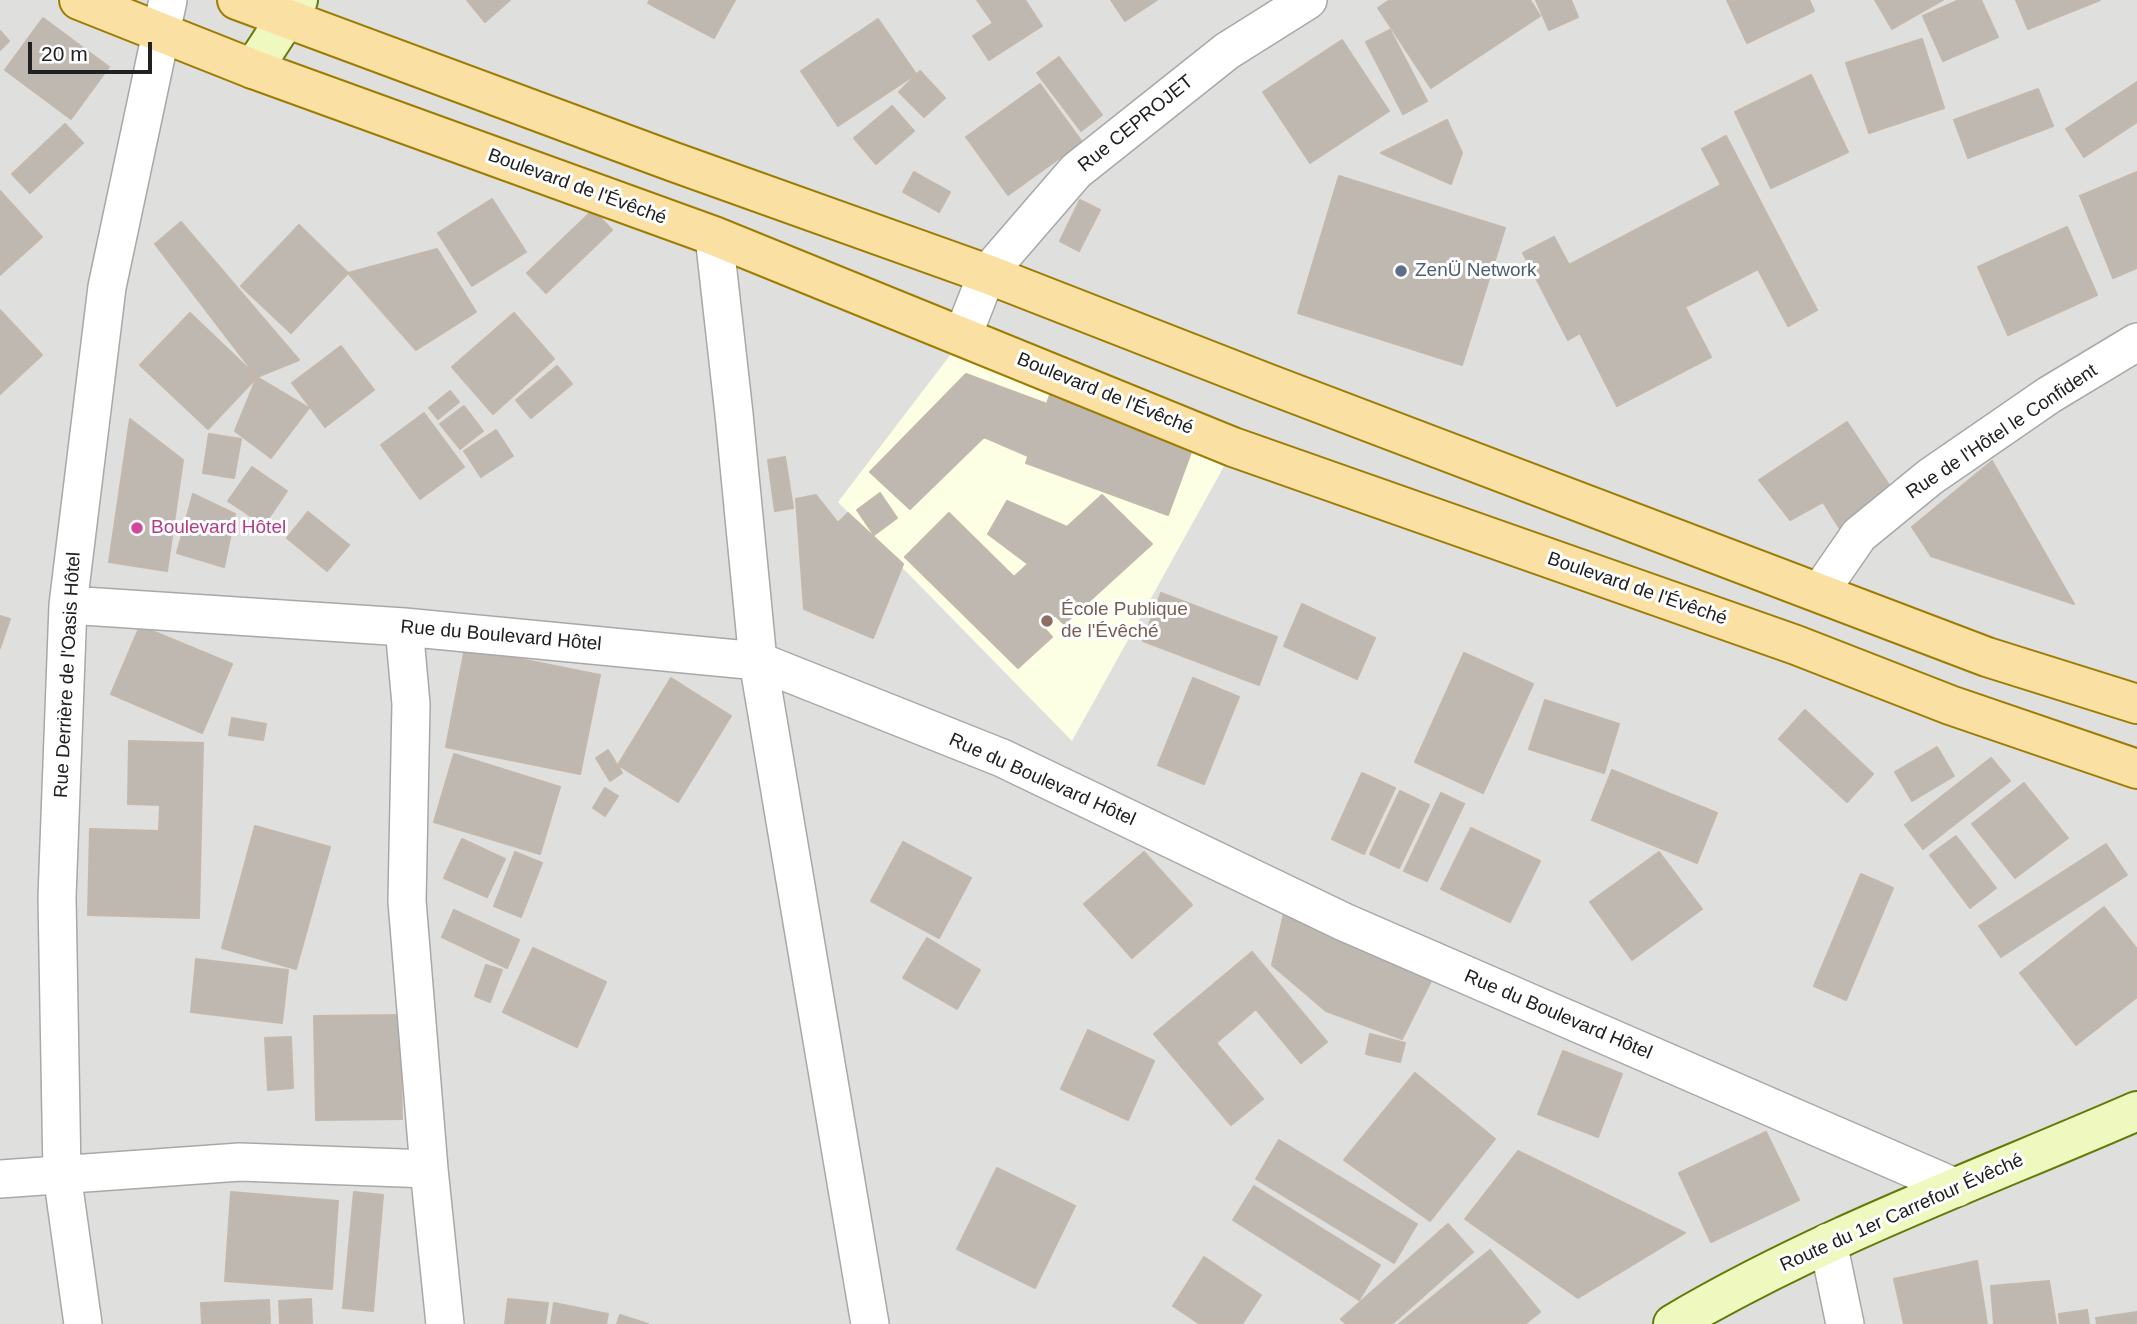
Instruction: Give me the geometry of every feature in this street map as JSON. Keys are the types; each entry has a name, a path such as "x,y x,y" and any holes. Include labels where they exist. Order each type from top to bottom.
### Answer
{"main road":[{"name":"Boulevard de l'Évêché","path":"79,0 164,16 253,69 714,236 1233,447 1796,645 1950,705 2137,769"},
{"path":"237,0 292,9 671,161 987,274 1987,657 2137,705"}],"street":[{"name":"Rue CEPROJET","path":"963,335 987,274 1076,171 1227,51 1308,0"},
{"path":"253,69 292,9"},
{"name":"Rue Derrière de l'Oasis Hôtel","path":"83,1324 62,1174 57,897 68,605 107,287 164,16"},
{"path":"714,236 758,661 870,1324"},
{"name":"Rue de l'Hôtel le Confident","path":"1819,593 1859,534 1930,477 2049,395 2137,342"},
{"name":"Rue du Boulevard Hôtel","path":"68,605 404,627 758,661 1002,758 1344,922 1957,1188"},
{"path":"404,627 411,704 407,901 445,1324"},
{"name":"Route du 1er Carrefour Évêché","path":"1673,1324 1732,1289 1828,1242 2137,1111"},
{"path":"0,1179 240,1162 429,1169"},
{"path":"1828,1242 1845,1324"}],"shaded area":[{"path":"0,0 2137,0 2137,1324 0,1324"},
{"name":"École Publique de l'Évêché","path":"970,329 1243,432 1072,741 838,502"}],"building":[{"path":"467,0 510,0 485,22"},
{"path":"650,0 735,0 714,38 648,3"},
{"path":"977,0 1025,0 1042,26 989,60 973,36 993,23"},
{"path":"1111,0 1157,0 1125,21"},
{"path":"1390,0 1530,0 1540,16 1431,88 1378,8"},
{"path":"1536,0 1571,0 1578,17 1549,30"},
{"path":"1727,0 1809,0 1814,11 1747,43"},
{"path":"1875,0 1943,0 1892,29"},
{"path":"1959,0 1981,0 1998,37 1943,61 1923,16"},
{"path":"2016,0 2100,0 2028,29"},
{"path":"43,18 109,67 71,119 5,70"},
{"path":"878,19 916,74 838,126 801,71"},
{"path":"1390,30 1427,101 1403,114 1366,42"},
{"path":"0,31 9,41 0,50"},
{"path":"1922,39 1944,108 1869,133 1846,63"},
{"path":"1342,40 1389,111 1310,163 1263,92"},
{"path":"1059,57 1102,115 1081,131 1037,73"},
{"path":"920,71 945,98 924,117 899,92"},
{"path":"1811,75 1848,152 1771,188 1735,112"},
{"path":"2137,82 2137,122 2084,157 2066,129"},
{"path":"1040,84 1082,142 1008,195 966,137"},
{"path":"2038,89 2053,126 1968,158 1954,120"},
{"path":"892,106 914,131 876,164 854,138"},
{"path":"1447,120 1462,153 1451,184 1381,153"},
{"path":"65,124 83,143 30,193 12,174"},
{"path":"1726,136 1817,310 1788,326 1758,269 1685,307 1711,357 1617,406 1580,333 1568,340 1523,253 1554,237 1569,265 1721,185 1702,149"},
{"path":"914,172 950,192 939,212 903,192"},
{"path":"2137,172 2137,268 2113,278 2080,196"},
{"name":"ZenÜ Network","path":"1339,176 1505,228 1462,365 1298,313"},
{"path":"0,191 42,237 0,275"},
{"path":"492,199 526,252 472,286 438,233"},
{"path":"1080,200 1100,210 1079,251 1060,241"},
{"path":"593,210 612,230 546,293 527,273"},
{"path":"181,222 299,360 257,377 155,244"},
{"path":"299,225 348,273 291,333 241,286"},
{"path":"2067,227 2097,295 2008,335 1978,267"},
{"path":"437,249 476,312 416,350 348,273"},
{"path":"0,310 42,355 0,394"},
{"path":"190,313 257,377 208,429 140,365"},
{"path":"514,313 554,359 493,414 452,367"},
{"path":"341,346 374,390 325,427 292,383"},
{"path":"557,366 572,384 531,418 516,400"},
{"path":"966,374 1047,404 1028,456 984,437 910,509 870,472"},
{"path":"257,377 309,408 271,458 235,431"},
{"path":"450,391 459,402 438,419 429,408"},
{"path":"1050,395 1193,447 1168,515 1026,463"},
{"path":"464,406 483,431 460,449 440,424"},
{"path":"424,413 464,467 420,499 381,445"},
{"path":"130,419 183,460 167,571 109,562"},
{"path":"1847,422 1893,491 1840,529 1823,502 1790,520 1759,480"},
{"path":"496,430 513,456 481,477 464,451"},
{"path":"209,434 241,439 234,478 203,473"},
{"path":"785,457 793,508 775,511 768,460"},
{"path":"1992,461 2074,604 1931,556 1912,527"},
{"path":"252,467 287,491 264,525 228,501"},
{"path":"880,493 897,518 874,535 857,510"},
{"path":"193,494 235,514 224,567 177,553"},
{"path":"816,495 838,523 848,513 903,564 873,638 804,609 796,499"},
{"path":"1102,495 1152,544 1064,624 1055,615 1043,627 1052,637 1018,668 905,557 949,513 1014,577 1028,564 988,534 1007,501 1067,527"},
{"path":"308,512 349,545 327,571 287,538"},
{"path":"1161,593 1277,637 1259,685 1143,641"},
{"path":"1302,604 1375,638 1357,679 1284,646"},
{"path":"0,616 10,619 0,648"},
{"path":"140,626 232,664 202,733 111,694"},
{"path":"465,648 600,675 580,774 446,747"},
{"path":"1464,653 1533,684 1483,793 1415,762"},
{"path":"671,678 731,716 678,802 618,765"},
{"path":"1193,678 1239,697 1204,784 1158,765"},
{"path":"1545,700 1619,724 1604,773 1529,749"},
{"path":"1805,710 1873,774 1847,802 1779,739"},
{"path":"232,718 266,724 263,740 229,735"},
{"path":"129,741 203,743 199,918 88,915 90,829 159,831 160,805 128,804"},
{"path":"1937,747 1954,776 1912,801 1895,772"},
{"path":"608,750 622,773 610,781 596,758"},
{"path":"454,754 560,787 540,854 434,822"},
{"path":"1991,758 2010,781 1923,849 1905,825"},
{"path":"1612,770 1717,813 1697,863 1592,820"},
{"path":"1362,773 1395,788 1364,854 1332,839"},
{"path":"2024,783 2068,838 2015,878 1972,824"},
{"path":"605,788 618,796 605,816 593,808"},
{"path":"1400,791 1429,805 1399,868 1370,854"},
{"path":"1441,793 1464,804 1427,881 1404,871"},
{"path":"255,826 330,847 296,969 222,948"},
{"path":"1471,828 1540,861 1510,922 1441,889"},
{"path":"1956,836 1996,888 1970,908 1930,855"},
{"path":"462,839 505,859 487,897 444,878"},
{"path":"903,842 971,878 939,938 871,901"},
{"path":"2106,844 2127,875 2001,957 1979,926"},
{"path":"515,852 542,863 521,917 494,906"},
{"path":"1144,852 1192,905 1132,958 1084,904"},
{"path":"1659,852 1702,909 1632,960 1590,902"},
{"path":"1861,874 1893,888 1846,1000 1814,986"},
{"path":"1286,905 1432,979 1402,1039 1326,1011 1272,965"},
{"path":"2104,907 2137,949 2137,997 2076,1045 2020,973"},
{"path":"454,910 519,940 507,968 442,937"},
{"path":"927,938 980,970 957,1009 903,978"},
{"path":"533,948 606,982 577,1047 503,1012"},
{"path":"1252,952 1327,1042 1301,1063 1256,1009 1216,1043 1263,1099 1231,1125 1154,1034"},
{"path":"196,959 288,970 282,1023 191,1012"},
{"path":"486,965 502,970 490,1002 475,996"},
{"path":"400,1015 402,1119 316,1120 314,1016"},
{"path":"1088,1030 1154,1061 1128,1120 1061,1089"},
{"path":"1370,1034 1405,1043 1400,1062 1366,1054"},
{"path":"291,1037 293,1088 268,1090 265,1038"},
{"path":"1563,1051 1622,1074 1598,1137 1538,1114"},
{"path":"1415,1073 1495,1139 1430,1221 1344,1160"},
{"path":"1766,1132 1799,1200 1711,1242 1679,1173"},
{"path":"1279,1140 1417,1224 1394,1263 1256,1179"},
{"path":"1518,1151 1685,1233 1578,1298 1465,1219"},
{"path":"997,1168 1075,1206 1035,1288 957,1249"},
{"path":"1254,1186 1380,1265 1359,1300 1233,1220"},
{"path":"231,1192 338,1201 332,1289 225,1281"},
{"path":"354,1192 383,1195 373,1311 343,1308"},
{"path":"1448,1224 1473,1252 1392,1324 1346,1324 1341,1319"},
{"path":"1490,1250 1540,1312 1525,1324 1399,1324"},
{"path":"1204,1257 1261,1295 1242,1324 1200,1324 1173,1306"},
{"path":"1977,1261 1987,1324 1904,1324 1894,1279"},
{"path":"2049,1281 2056,1324 1994,1324 1991,1286"},
{"path":"311,1299 312,1324 280,1324 279,1301"},
{"path":"508,1299 548,1303 545,1324 505,1324"},
{"path":"269,1300 270,1324 202,1324 201,1303"},
{"path":"554,1303 608,1314 606,1324 551,1324"},
{"path":"2087,1310 2089,1324 2060,1324 2059,1314"},
{"path":"2137,1312 2137,1324 2097,1324 2096,1318"},
{"path":"620,1315 648,1324 617,1324"}],"place":[{"name":"ZenÜ Network","path":"1401,271"},
{"name":"Boulevard Hôtel","path":"137,528"},
{"name":"École Publique de l'Évêché","path":"1047,621"}]}
